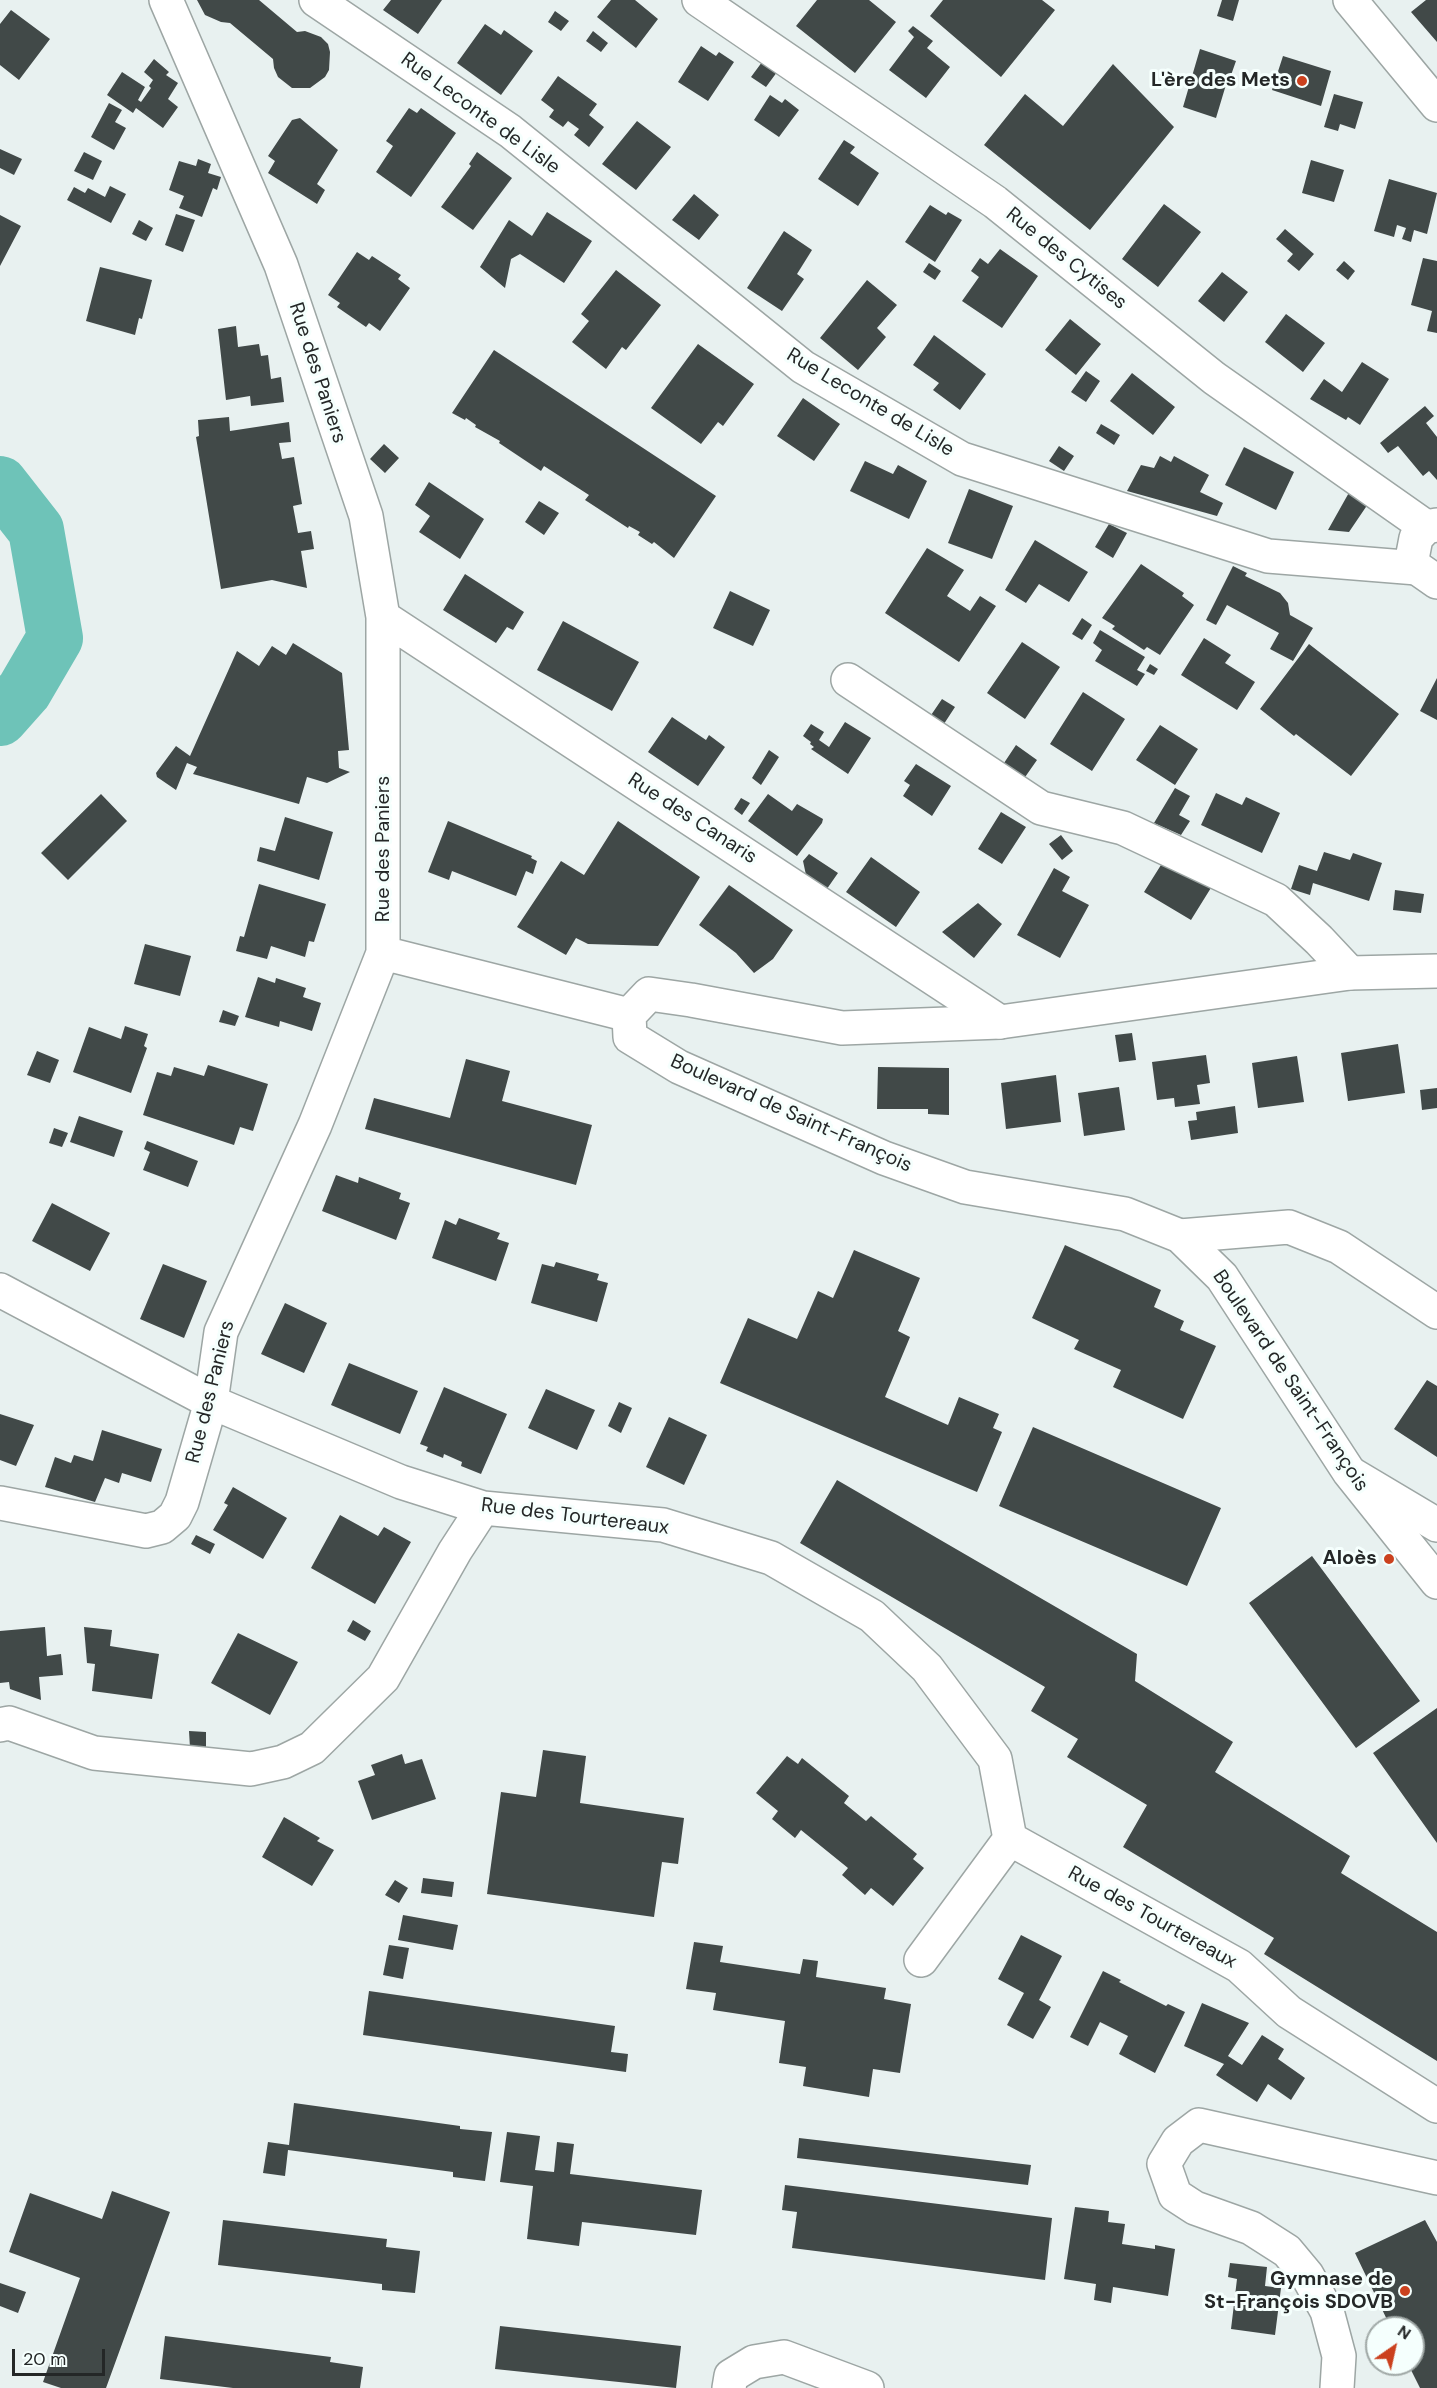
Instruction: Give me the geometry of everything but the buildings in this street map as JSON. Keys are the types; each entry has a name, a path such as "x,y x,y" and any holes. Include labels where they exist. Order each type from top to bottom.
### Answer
{"street":[{"name":"Rue des Paniers","path":"0,1503 146,1531 162,1527 175,1516 182,1502 211,1402 221,1332 315,1125 383,952 383,617 366,516 318,380 281,265 166,0"},
{"name":"Rue Leconte de Lisle","path":"316,0 510,131 803,367 962,459 1268,556 1427,575"},
{"path":"1350,0 1437,105"},
{"name":"Rue des Cytises","path":"717,5 995,202 1214,378 1432,526"},
{"path":"1427,575 1412,558 1412,549 1416,538 1432,526"},
{"name":"Rue des Canaris","path":"383,617 1000,1022"},
{"path":"848,680 1041,807 1123,828 1276,900 1319,940 1350,974"},
{"path":"383,952 629,1015 649,994 842,1028 1000,1022 1350,974 1437,971"},
{"name":"Boulevard de Saint-François","path":"629,1015 630,1037 680,1067 884,1158 965,1187 1125,1214 1180,1236 1222,1277 1349,1472 1437,1582"},
{"path":"1180,1236 1289,1227 1339,1247 1437,1312"},
{"name":"Rue des Tourtereaux","path":"0,1290 211,1402 401,1482 483,1508 663,1525 771,1558 872,1616 927,1668 995,1759 1010,1839 1239,1966 1289,2012 1437,2106"},
{"path":"1349,1472 1437,1525"},
{"path":"0,1725 9,1723 94,1753 251,1769 283,1762 312,1748 383,1678 483,1508"},
{"path":"921,1960 1010,1839"},
{"path":"1337,2388 1339,2356 1327,2312 1307,2275 1287,2251 1251,2228 1195,2208 1175,2195 1164,2164 1178,2141 1199,2125 1437,2178"},
{"path":"729,2388 731,2376 754,2362 784,2357 867,2388"}],"waterway":[{"path":"0,484 36,530 55,638 24,691 0,718"}],"place":[{"name":"L'ère des Mets","path":"1302,81"},
{"name":"Aloès","path":"1389,1559"},
{"name":"Gymnase de St-François SDOVB","path":"1405,2291"}]}
